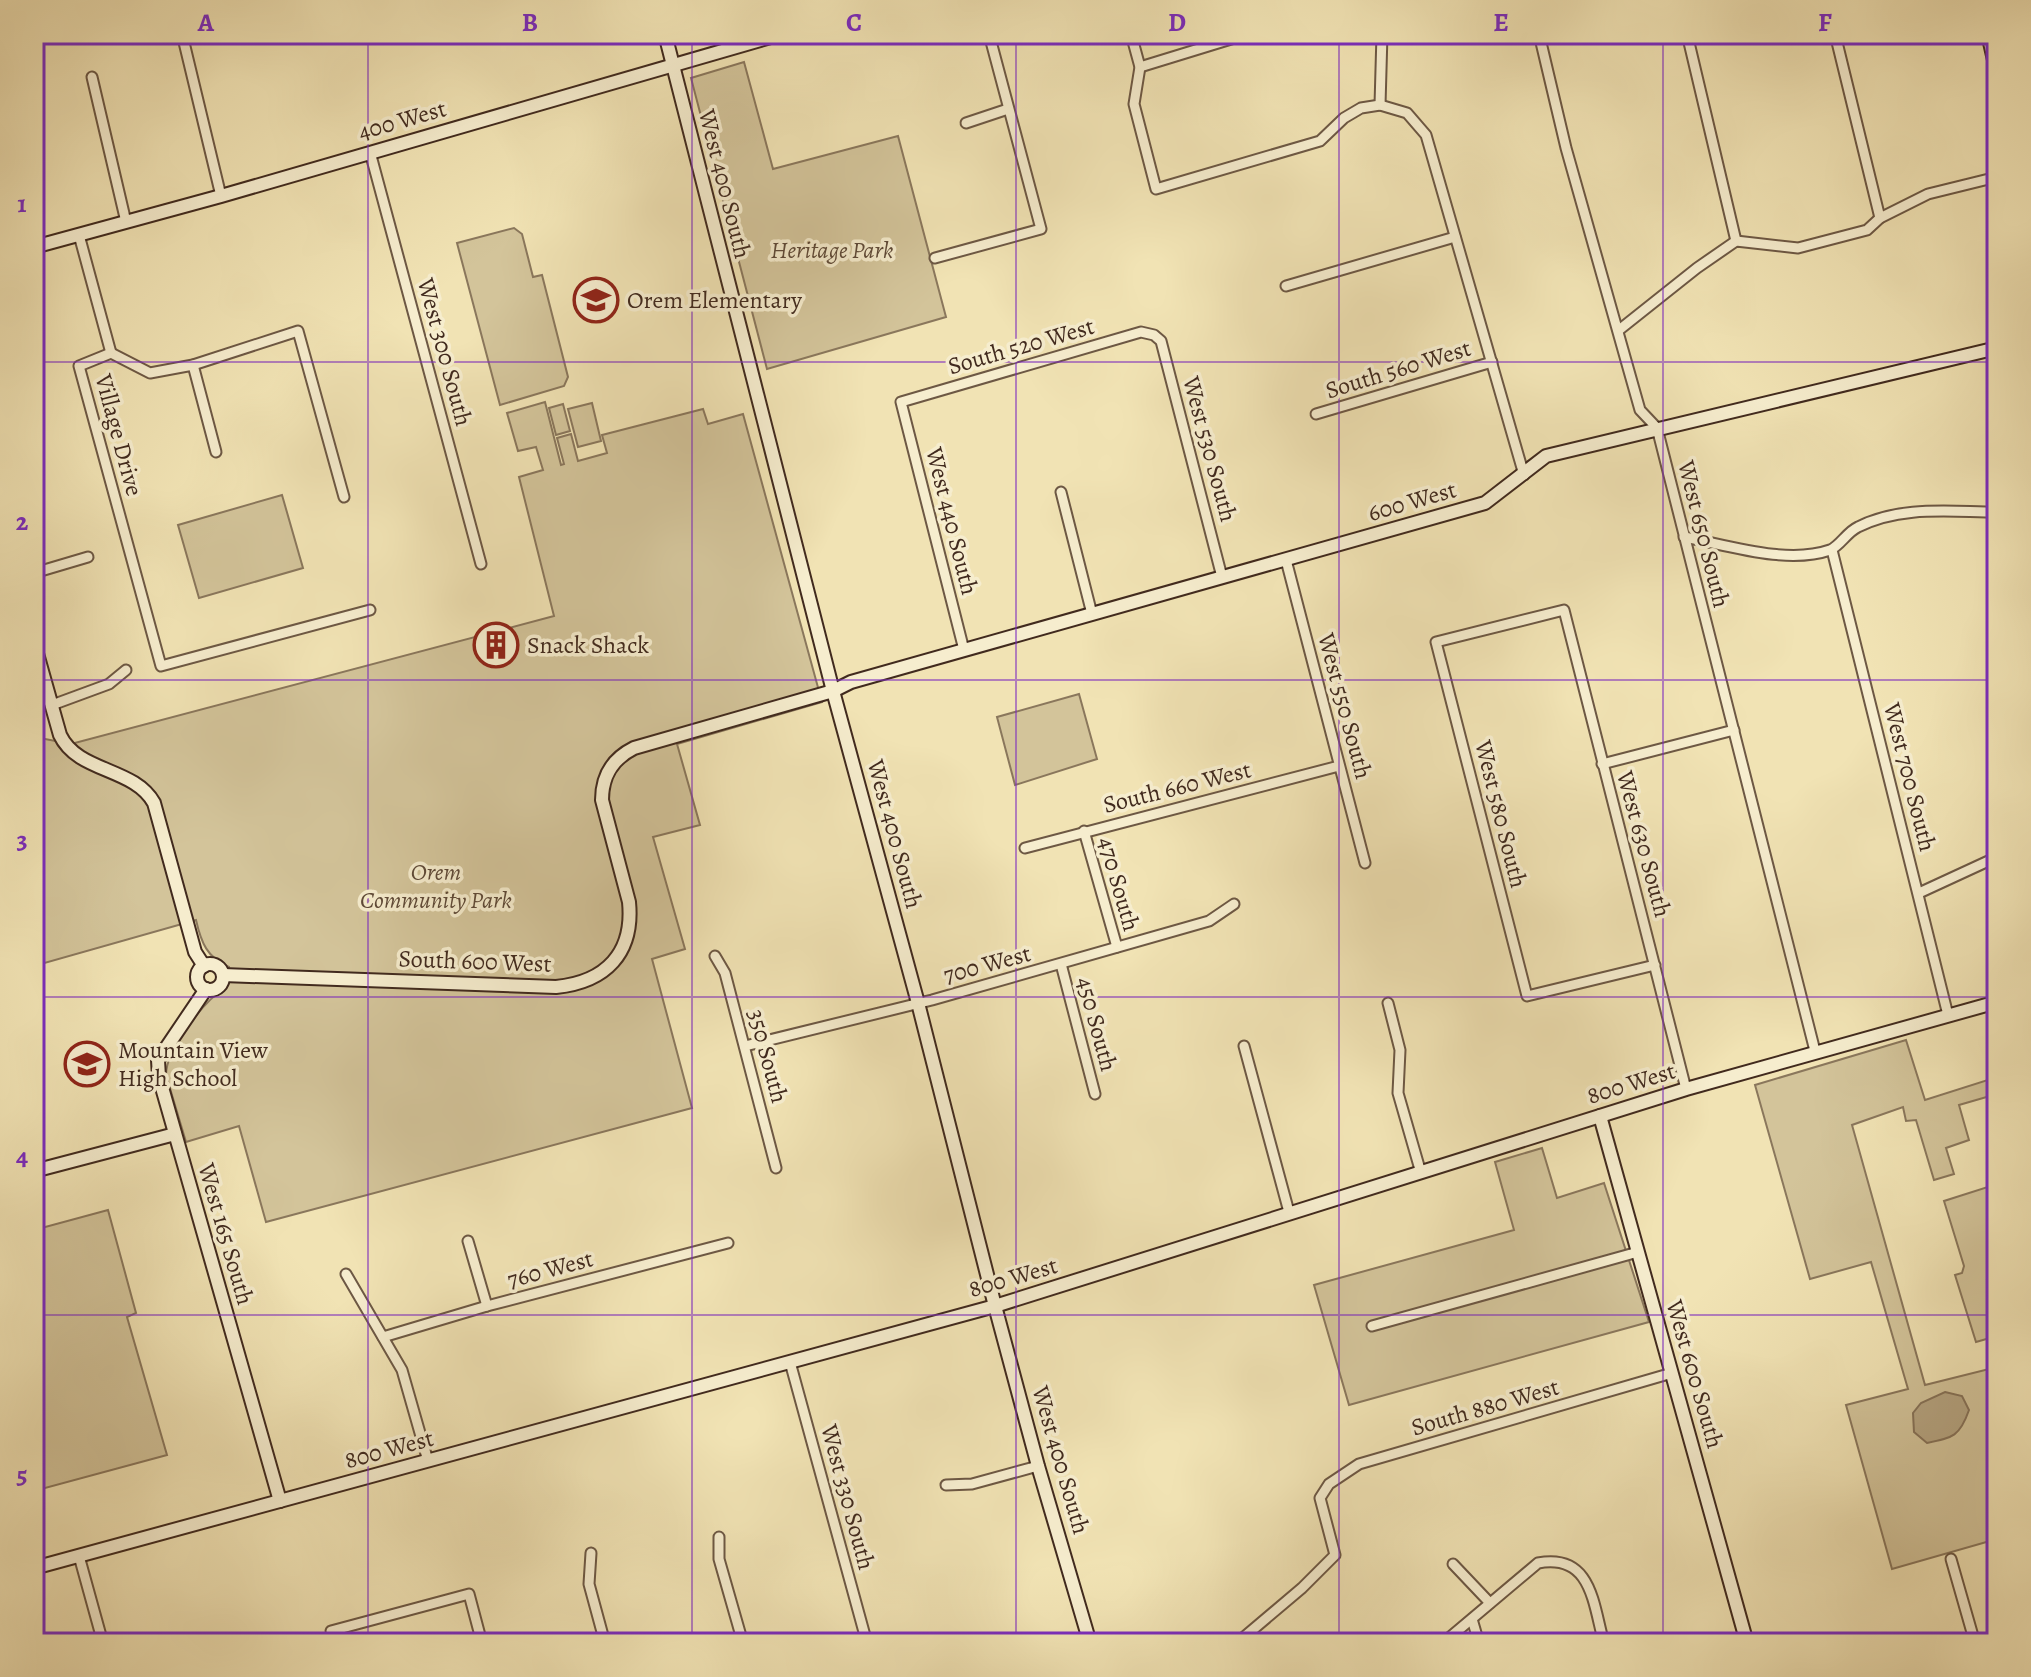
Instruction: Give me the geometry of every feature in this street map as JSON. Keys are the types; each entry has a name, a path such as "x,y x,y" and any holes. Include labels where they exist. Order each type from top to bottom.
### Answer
{"street":[{"path":"182,34 221,196"},
{"name":"West 400 South","path":"665,34 995,1306 1090,1643"},
{"name":"400 West","path":"34,247 781,34"},
{"path":"935,258 1041,229 989,34"},
{"path":"1131,34 1140,67 1134,104 1156,189 1320,141 1344,118 1361,108 1380,105 1407,113 1426,135 1524,475"},
{"path":"1380,105 1382,34"},
{"name":"West 650 South","path":"1539,34 1566,148 1640,410 1657,428 1815,1051"},
{"path":"1687,34 1736,241"},
{"path":"1835,34 1880,218"},
{"path":"1988,34 1997,73"},
{"path":"1140,67 1241,36"},
{"path":"92,77 126,222"},
{"path":"966,123 1008,109"},
{"name":"West 300 South","path":"370,152 481,564"},
{"path":"1619,330 1736,241 1798,248 1867,230 1880,218 1928,194 1997,177"},
{"name":"Village Drive","path":"79,235 111,353 79,366 161,666 370,610"},
{"path":"1286,286 1455,237"},
{"path":"111,353 150,373 193,365 298,331 344,497"},
{"name":"South 520 West","path":"901,402 1141,332 1154,335"},
{"name":"West 530 South","path":"1154,335 1161,341 1222,577"},
{"name":"600 West","path":"833,691 851,682 1485,503 1546,456 1997,348"},
{"name":"South 560 West","path":"1316,414 1492,362"},
{"path":"193,365 216,452"},
{"name":"West 440 South","path":"901,402 964,650"},
{"path":"1061,492 1092,614"},
{"path":"1684,537 1771,555 1832,550 1855,528 1880,519 1932,510 1997,512"},
{"name":"West 700 South","path":"1832,550 1948,1015"},
{"path":"34,573 88,557"},
{"name":"West 550 South","path":"1286,560 1365,863"},
{"name":"West 580 South","path":"1564,610 1436,642 1527,996 1655,965"},
{"name":"West 630 South","path":"1564,610 1686,1089"},
{"path":"34,643 66,748 132,781 148,793 158,818 195,952 204,966"},
{"path":"52,705 109,684 126,670"},
{"name":"South 600 West","path":"223,975 556,987 592,979 608,968 618,954 626,940 630,916 602,800 605,776 614,762 634,748 833,691"},
{"path":"1602,764 1734,730"},
{"name":"South 660 West","path":"1025,848 1339,766"},
{"name":"470 South","path":"1084,831 1117,947"},
{"path":"1919,893 1997,857"},
{"name":"700 West","path":"745,1046 1061,964 1209,921 1234,904"},
{"name":"350 South","path":"715,956 725,973 776,1168"},
{"name":"450 South","path":"1061,964 1095,1094"},
{"path":"206,989 197,978 204,966 217,966 223,975"},
{"name":"West 165 South","path":"223,975 220,986 213,990 206,989 158,1060 159,1077 280,1501"},
{"name":"800 West","path":"34,1568 995,1306 1686,1089 1997,1002"},
{"path":"1388,1003 1400,1050 1398,1093 1421,1173"},
{"path":"1244,1046 1289,1212"},
{"name":"West 600 South","path":"1600,1116 1747,1643"},
{"path":"34,1171 175,1134"},
{"path":"468,1241 487,1306"},
{"name":"760 West","path":"383,1337 487,1306 728,1243"},
{"path":"1372,1326 1638,1252"},
{"path":"346,1274 402,1370 428,1461"},
{"name":"West 330 South","path":"790,1362 867,1643"},
{"name":"South 880 West","path":"1237,1643 1302,1588 1335,1555 1320,1498 1329,1484 1359,1464 1672,1373"},
{"path":"946,1485 972,1484 1038,1466"},
{"path":"719,1537 719,1559 743,1643"},
{"path":"591,1553 589,1584 605,1643"},
{"path":"79,1556 103,1643"},
{"path":"1951,1559 1975,1643"},
{"path":"1443,1643 1538,1563 1554,1560 1580,1570 1604,1643"},
{"path":"1453,1564 1490,1603"},
{"path":"334,1643 331,1631 469,1594 482,1643"},
{"path":"1472,1619 1479,1643"}],"green space":[{"name":"Heritage Park","path":"744,62 773,169 898,136 946,317 767,369 691,78"},
{"path":"514,228 522,234 533,277 542,275 568,377 564,386 500,405 457,243"},
{"name":"Orem Community Park","path":"545,402 561,465 564,464 557,438 571,434 578,461 607,453 602,435 703,409 708,424 743,414 822,702 677,744 700,825 653,837 685,949 652,959 692,1108 266,1222 239,1126 186,1142 166,1075 179,1039 207,1003 226,987 229,967 215,959 206,948 196,920 34,966 34,740 40,738 71,744 554,616 519,477 543,470 536,447 518,451 507,413"},
{"path":"592,403 601,441 578,447 568,409"},
{"path":"563,404 570,431 556,435 549,408"},
{"path":"282,495 303,568 199,598 178,525"},
{"path":"1079,694 1097,759 1015,785 997,717"},
{"path":"1906,1040 1925,1100 1997,1077 1997,1094 1959,1105 1969,1140 1946,1148 1954,1174 1934,1180 1916,1120 1906,1121 1903,1107 1852,1125 1925,1385 1997,1367 1997,1539 1892,1569 1846,1405 1908,1389 1871,1262 1810,1279 1755,1085"},
{"path":"1542,1148 1557,1198 1604,1183 1649,1322 1349,1405 1314,1285 1514,1230 1495,1162"},
{"path":"1997,1184 1997,1266 1992,1268 1995,1277 1987,1280 1997,1313 1997,1336 1976,1342 1955,1275 1962,1273 1964,1266 1944,1201"},
{"path":"108,1210 136,1313 127,1317 167,1455 34,1491 34,1230"}],"shaded area":[{"path":"1945,1392 1962,1396 1969,1410 1959,1431 1927,1443 1914,1432 1913,1413 1921,1403"}],"place":[{"name":"Orem Elementary","path":"596,300"},
{"name":"Snack Shack","path":"496,645"},
{"name":"Mountain View High School","path":"87,1064"}]}
